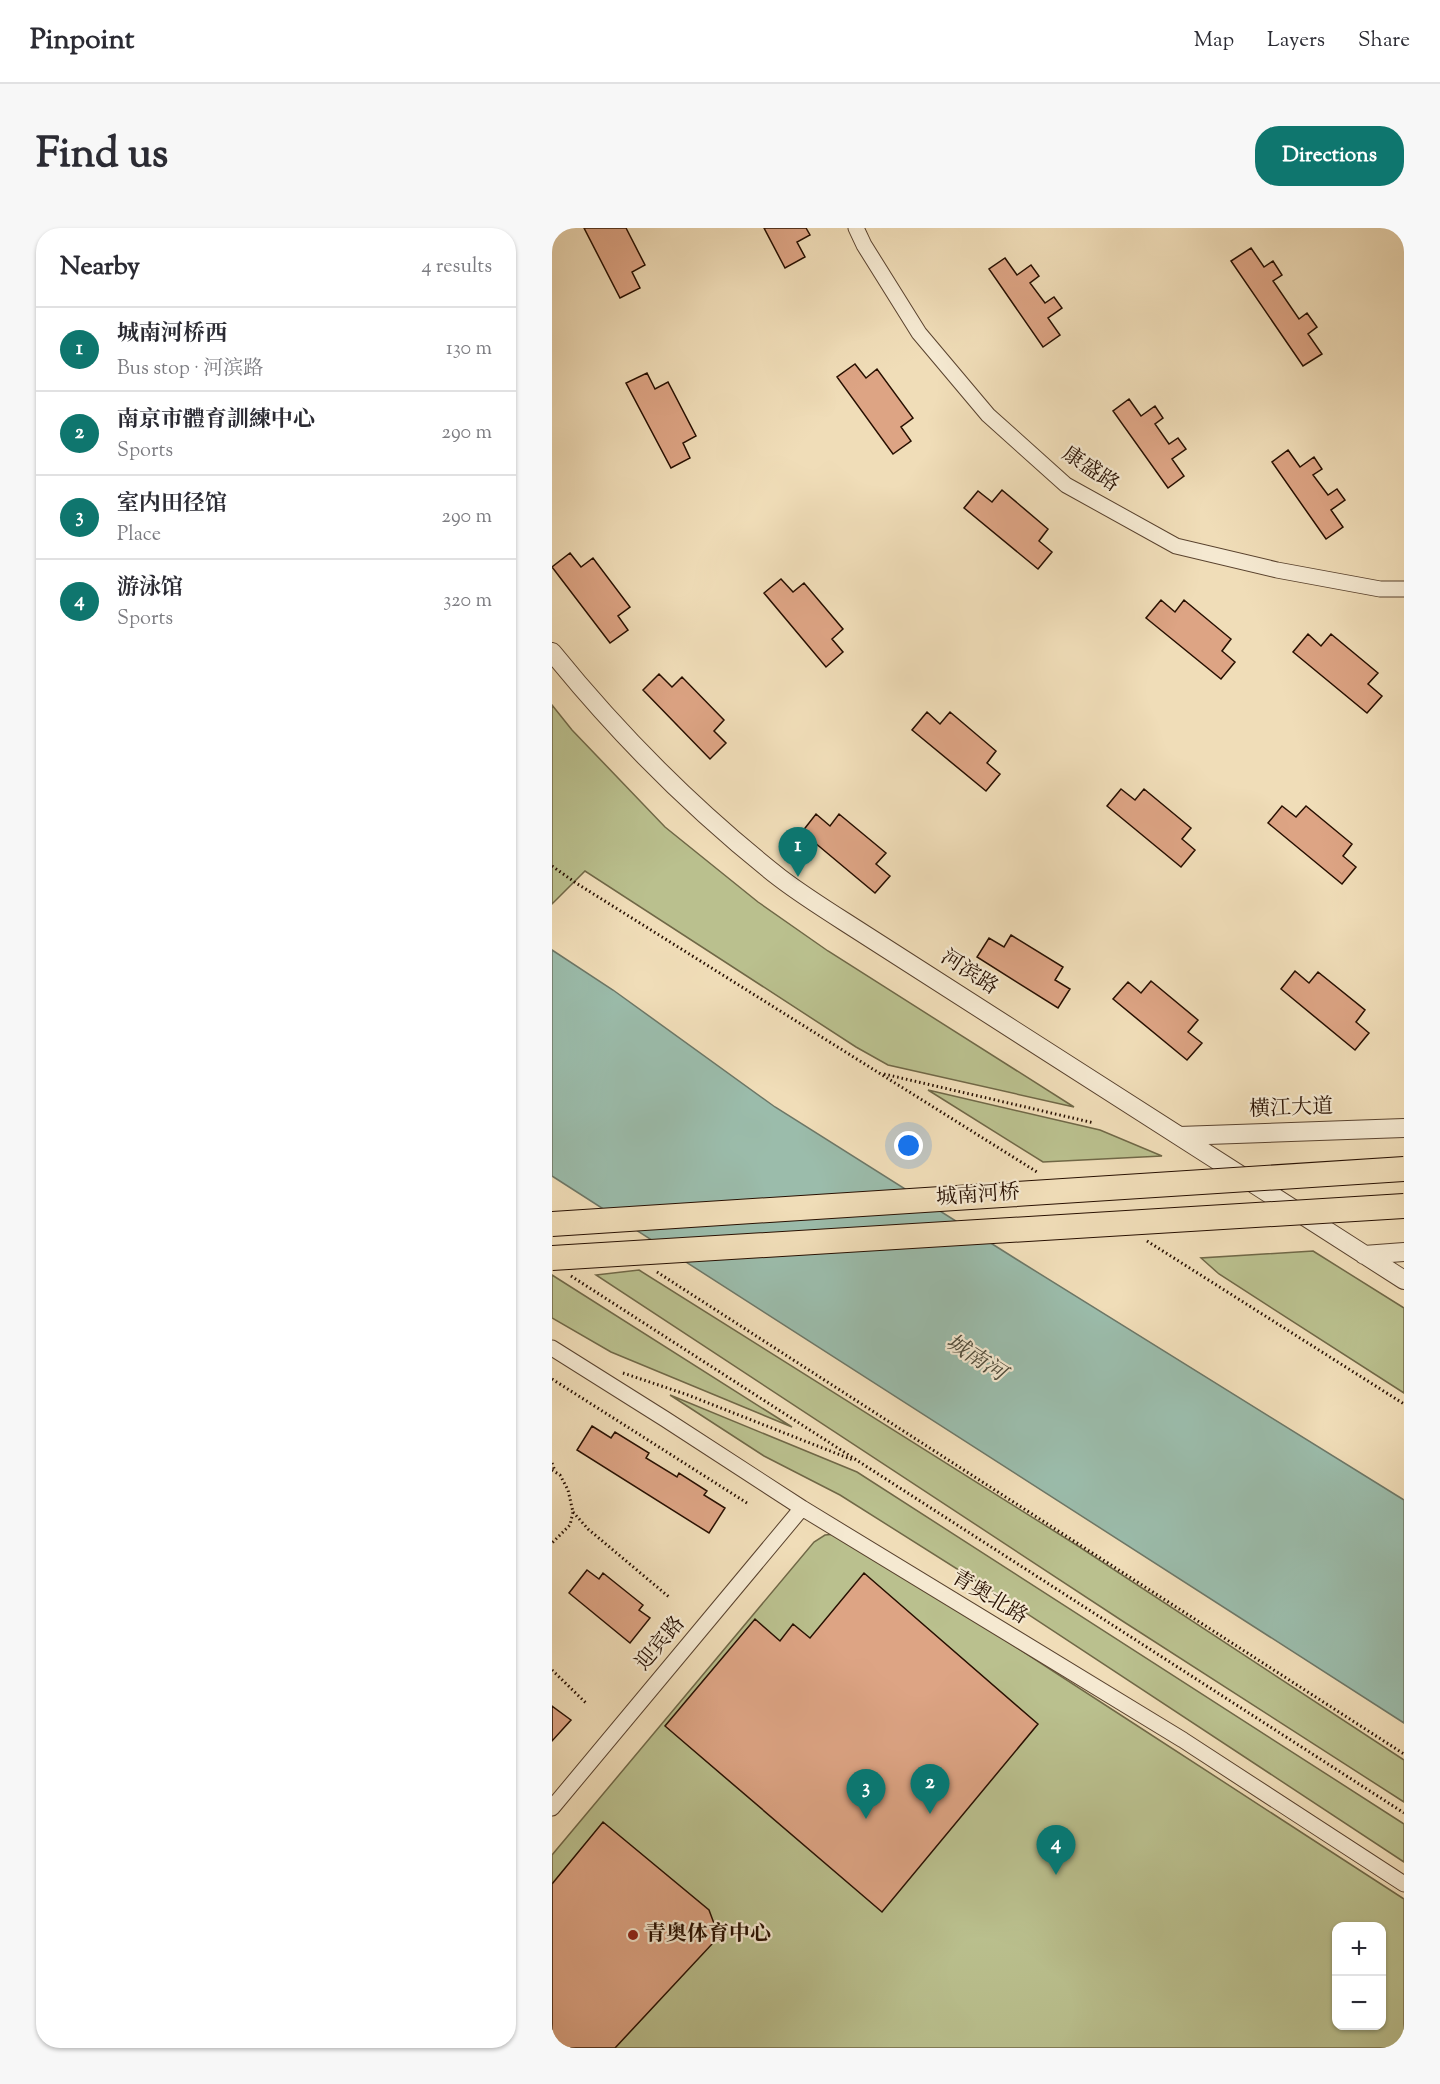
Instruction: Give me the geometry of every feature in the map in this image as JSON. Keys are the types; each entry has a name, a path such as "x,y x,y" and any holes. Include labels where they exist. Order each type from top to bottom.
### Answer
{"highway":[{"name":"城南河桥","path":"552,1224 1404,1169"},
{"name":"城南河桥","path":"557,1264 1404,1206"}],"street":[{"name":"康盛路","path":"856,228 864,245 919,333 988,415 1066,485 1176,546 1277,570 1380,589 1404,589"},
{"name":"河滨路","path":"552,652 593,704 648,761 708,817 781,879 1404,1280"},
{"name":"横江大道","path":"1179,1136 1404,1128"},
{"path":"1364,1255 1404,1252"},
{"name":"青奥北路","path":"552,1348 802,1508 1183,1740 1404,1884"},
{"name":"迎宾路","path":"552,1808 802,1508"}],"path":[{"path":"552,866 1042,1175"},
{"path":"879,1073 1094,1123"},
{"path":"1142,1238 1404,1404"},
{"path":"557,1264 1404,1813"},
{"path":"650,1268 1404,1754"},
{"path":"622,1373 688,1395 860,1462"},
{"path":"552,1380 747,1503"},
{"path":"552,1463 554,1471 560,1475 568,1490 573,1512 570,1525 552,1543"},
{"path":"573,1512 588,1529 669,1597"},
{"path":"552,1670 586,1703"}],"green space":[{"path":"552,705 572,730 665,827 758,902 828,951 1074,1107 888,1065 856,1047 585,871 552,904"},
{"path":"928,1090 1100,1130 1162,1156 1043,1162"},
{"path":"1313,1251 1404,1308 1404,1393 1219,1274 1201,1258"},
{"path":"639,1270 1078,1546 1404,1760 1404,1802 1124,1622 596,1275"},
{"path":"552,1275 792,1427 611,1352 552,1318"},
{"path":"670,1395 857,1472 1404,1824 1404,1862 1011,1603 840,1495 764,1456"},
{"path":"825,1535 845,1536 1404,1899 1404,2048 552,2048 552,1855 814,1542"}],"water":[{"name":"城南河","path":"552,950 613,990 775,1107 1404,1500 1404,1723 552,1176"}],"building":[{"path":"584,228 626,228 645,265 632,272 640,288 620,298"},
{"path":"764,228 806,228 810,235 797,242 805,257 785,268"},
{"path":"1251,248 1264,267 1273,261 1282,275 1273,281 1299,319 1307,313 1317,327 1308,334 1322,354 1303,366 1231,261"},
{"path":"1005,258 1017,275 1031,265 1039,276 1030,283 1045,303 1054,297 1062,308 1048,318 1060,335 1043,347 989,269"},
{"path":"855,364 866,378 877,369 913,418 901,427 911,441 893,454 837,377"},
{"path":"647,373 655,389 668,382 696,436 683,443 690,458 671,468 626,383"},
{"path":"1129,399 1141,416 1155,406 1163,418 1155,424 1169,444 1178,438 1186,449 1172,459 1184,476 1168,488 1113,411"},
{"path":"1288,450 1300,467 1314,457 1322,469 1313,475 1328,495 1337,489 1345,500 1331,510 1343,527 1326,539 1272,462"},
{"path":"1002,490 1048,529 1039,541 1052,552 1038,569 964,508 978,491 992,502"},
{"path":"570,553 581,567 593,558 630,607 618,616 628,630 610,643 552,567"},
{"path":"781,579 793,592 804,583 843,629 832,639 843,652 826,667 764,593"},
{"path":"1161,600 1175,612 1184,600 1231,639 1222,651 1235,662 1221,679 1146,618"},
{"path":"1308,634 1321,646 1331,634 1378,673 1368,684 1382,696 1367,713 1293,652"},
{"path":"659,674 672,687 682,677 724,720 714,731 726,743 710,759 643,690"},
{"path":"927,712 940,724 950,712 996,751 987,763 1000,774 986,791 912,730"},
{"path":"1121,789 1135,800 1144,789 1191,828 1182,839 1195,850 1181,867 1107,806"},
{"path":"1282,806 1296,817 1306,806 1352,844 1343,856 1356,867 1342,884 1268,823"},
{"path":"816,814 830,826 839,814 886,853 876,864 890,876 875,893 802,832"},
{"path":"1011,935 1063,967 1055,980 1070,989 1058,1008 977,957 989,938 1004,947"},
{"path":"1295,971 1309,983 1318,972 1365,1010 1356,1022 1369,1033 1355,1050 1281,989"},
{"path":"1151,981 1198,1020 1188,1032 1202,1043 1187,1060 1113,999 1128,982 1141,993"},
{"path":"592,1426 611,1438 615,1432 649,1453 646,1458 677,1477 679,1473 707,1491 704,1495 725,1508 709,1533 577,1450"},
{"path":"587,1570 599,1579 603,1573 643,1605 639,1610 650,1618 630,1643 569,1593"},
{"path":"864,1573 1038,1724 882,1912 665,1726 755,1619 780,1641 793,1624 810,1638"},
{"path":"552,1706 571,1720 552,1741"},
{"name":"青奥体育中心","path":"603,1822 709,1910 715,1926 713,1943 615,2048 556,2048 552,2045 552,1884"}],"place":[{"name":"城南河桥西","path":"798,877"},
{"name":"南京市體育訓練中心","path":"930,1814"},
{"name":"室内田径馆","path":"866,1819"},
{"name":"游泳馆","path":"1056,1875"},
{"name":"青奥体育中心","path":"633,1935"}]}
